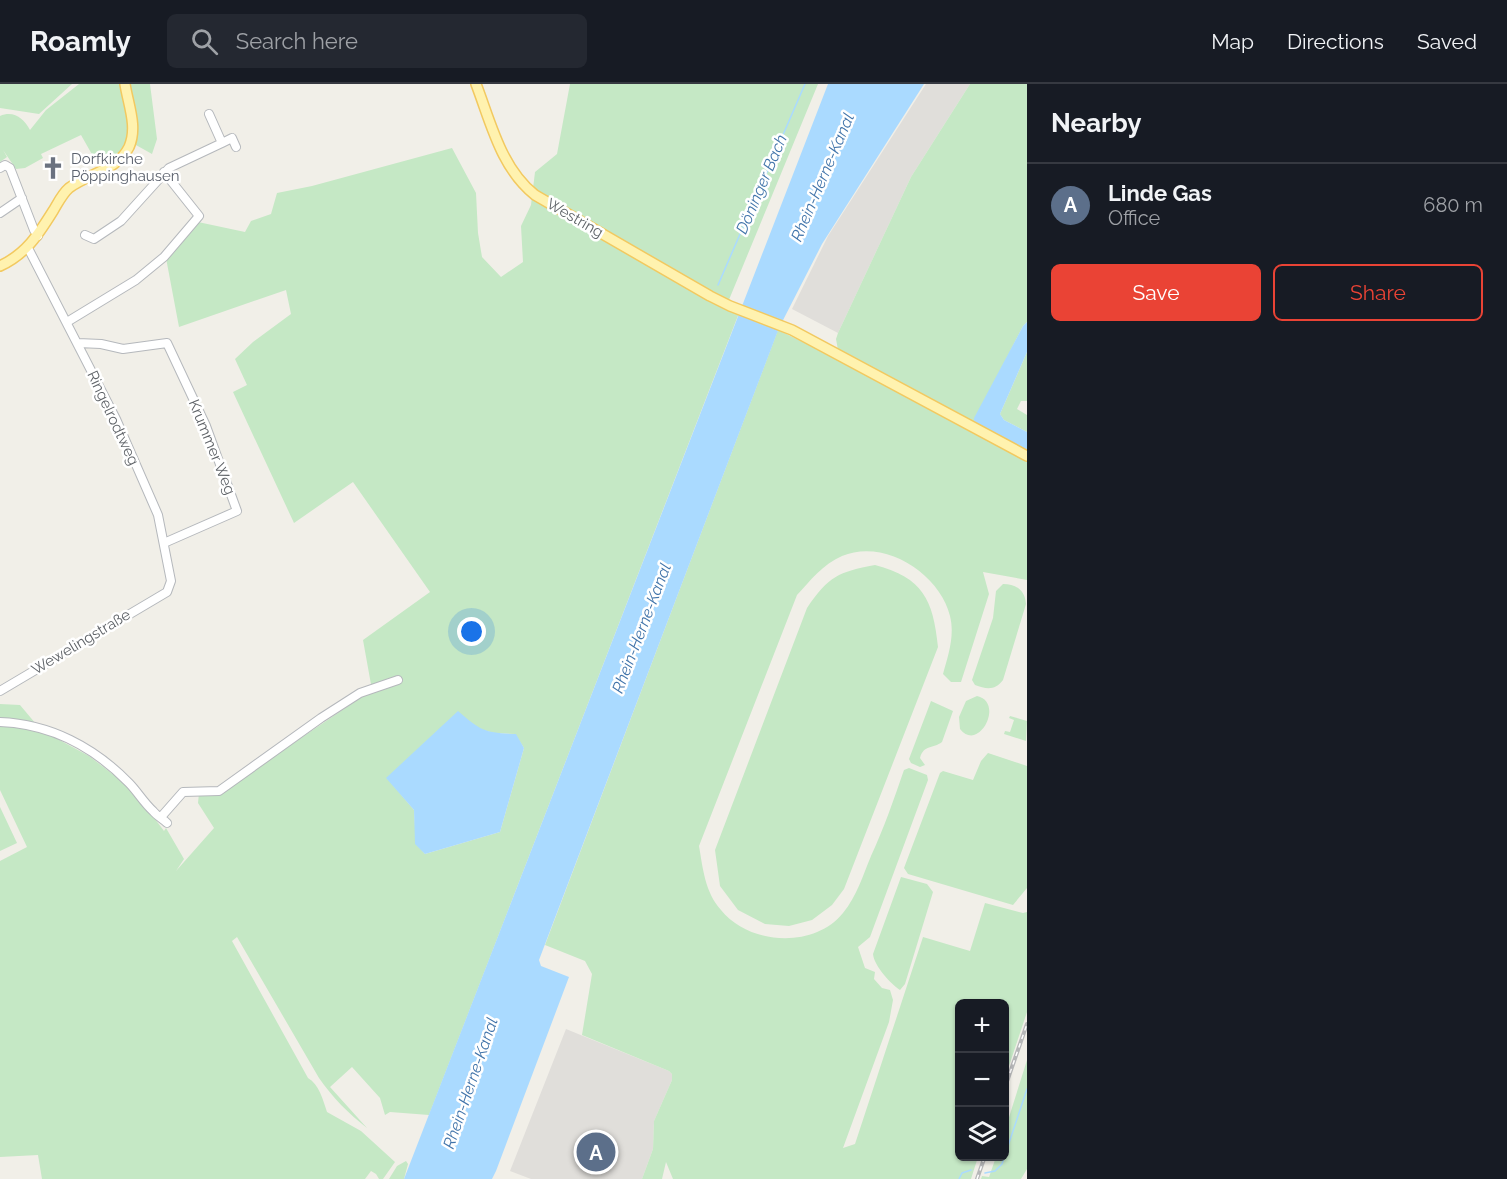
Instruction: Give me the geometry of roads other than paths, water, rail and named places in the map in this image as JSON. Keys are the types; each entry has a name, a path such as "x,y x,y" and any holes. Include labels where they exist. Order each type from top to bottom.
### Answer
{"main road":[{"path":"0,266 12,260 38,236 70,187 112,165 127,152 133,134 125,84"},
{"name":"Westring","path":"476,84 498,142 510,165 528,189 726,304 786,327 1027,456"}],"street":[{"path":"209,114 222,143"},
{"path":"86,235 94,239 122,221 161,179 164,172 232,138 236,147"},
{"path":"0,168 5,165 10,168 38,236"},
{"path":"67,322 136,280 164,257 199,216 164,172"},
{"path":"0,213 22,198"},
{"name":"Ringelrodtweg","path":"27,248 116,419 158,515 171,581 163,594"},
{"name":"Krummer Weg","path":"78,343 101,344 123,349 167,343 206,426 237,511 164,543"},
{"name":"Wewelingstraße","path":"0,691 163,594"},
{"path":"0,722 40,727 78,743 129,783 153,811 164,820 183,792 219,791 350,699 367,690 398,680"}],"water":[{"name":"Rhein-Herne-Kanal","path":"828,84 924,84 822,244 779,328 539,960 541,966 569,977 496,1171 492,1179 404,1179"},
{"path":"1027,322 1027,352 1000,414 1004,420 1027,432 1027,450 974,422 974,418"},
{"path":"458,711 484,730 516,734 524,748 500,832 425,854 415,844 414,810 386,778"}],"waterway":[{"name":"Döninger Bach","path":"718,285 805,84"},
{"path":"985,1173 995,1171 1002,1164 1027,1089"},
{"path":"959,1179 962,1173 971,1170"}],"railway":[{"path":"1009,1076 1027,1024"},
{"path":"977,1179 983,1161"}],"place":[{"name":"Dorfkirche Pöppinghausen","path":"53,168"},
{"name":"Linde Gas","path":"596,1152"}]}
